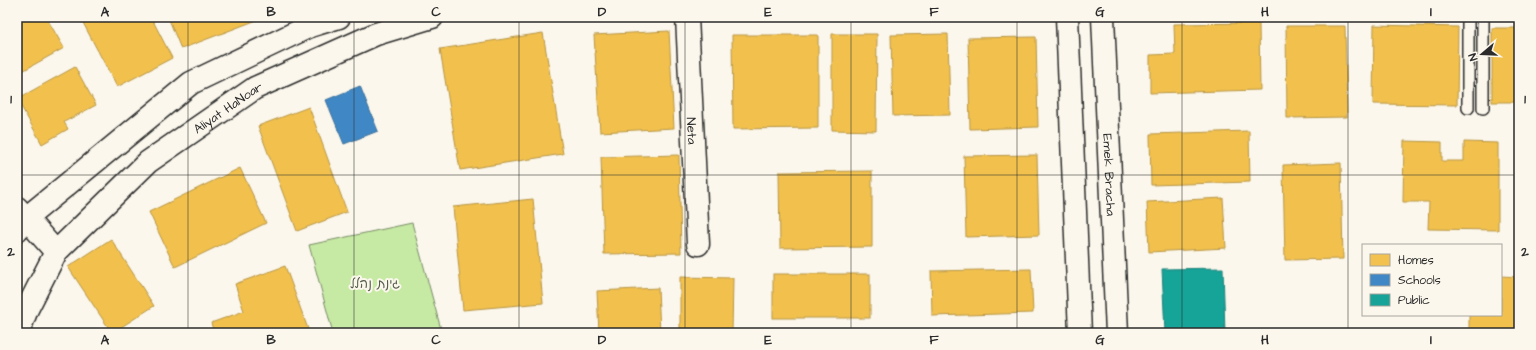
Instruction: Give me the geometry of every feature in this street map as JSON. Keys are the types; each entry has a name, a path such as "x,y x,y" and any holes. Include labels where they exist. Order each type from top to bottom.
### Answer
{"street":[{"path":"56,252 20,219 190,83 307,22 339,17"},
{"name":"Aliyat HaNoar","path":"18,333 36,290 56,252 148,162 255,88 376,34 432,17"},
{"name":"Neta","path":"687,17 698,244"},
{"path":"1067,17 1080,333"},
{"name":"Emek Bracha","path":"1102,17 1117,333"}],"lane":[{"path":"1468,17 1468,108"},
{"path":"1483,17 1483,108"}],"green space":[{"name":"גינת נהלל","path":"412,223 442,333 333,333 309,245"}],"building: Homes":[{"path":"17,17 46,17 64,48 17,74"},
{"path":"80,17 151,17 172,58 117,87"},
{"path":"168,17 256,17 257,20 181,49"},
{"path":"1259,23 1260,90 1150,93 1150,55 1175,54 1174,24"},
{"path":"1374,25 1458,27 1457,105 1373,104"},
{"path":"1286,26 1345,26 1347,117 1287,118"},
{"path":"1492,28 1519,28 1519,102 1492,102"},
{"path":"669,31 674,128 600,132 594,35"},
{"path":"543,33 563,154 460,170 440,49"},
{"path":"832,34 877,34 876,131 832,130"},
{"path":"948,34 950,115 893,116 891,35"},
{"path":"732,35 818,35 818,128 733,129"},
{"path":"1036,37 1038,127 970,129 968,38"},
{"path":"75,67 96,105 64,122 68,129 42,144 17,99"},
{"path":"309,107 347,212 297,231 258,126"},
{"path":"1249,131 1250,182 1151,185 1150,134"},
{"path":"1404,141 1442,142 1442,161 1464,161 1464,142 1498,143 1498,230 1428,229 1429,202 1403,202"},
{"path":"679,155 681,253 604,254 601,157"},
{"path":"1037,155 1039,235 966,237 964,156"},
{"path":"1341,163 1343,259 1285,260 1283,165"},
{"path":"240,168 266,223 175,267 149,212"},
{"path":"872,171 872,247 780,248 779,172"},
{"path":"1223,198 1226,248 1149,252 1147,202"},
{"path":"533,199 543,303 463,310 453,207"},
{"path":"111,239 154,306 112,333 68,267"},
{"path":"285,266 308,329 297,333 214,333 211,323 244,311 235,284"},
{"path":"1031,269 1033,313 932,316 931,271"},
{"path":"773,274 870,274 870,318 773,318"},
{"path":"1502,276 1519,277 1519,333 1469,333 1469,316 1502,316"},
{"path":"680,277 733,278 732,333 680,333"},
{"path":"658,288 660,333 599,333 597,291"},
{"path":"1038,331 1038,333 978,333 978,332"}],"building: Schools":[{"path":"360,86 378,131 344,144 326,100"}],"building: Public":[{"path":"1223,268 1225,333 1165,333 1162,269"}]}
